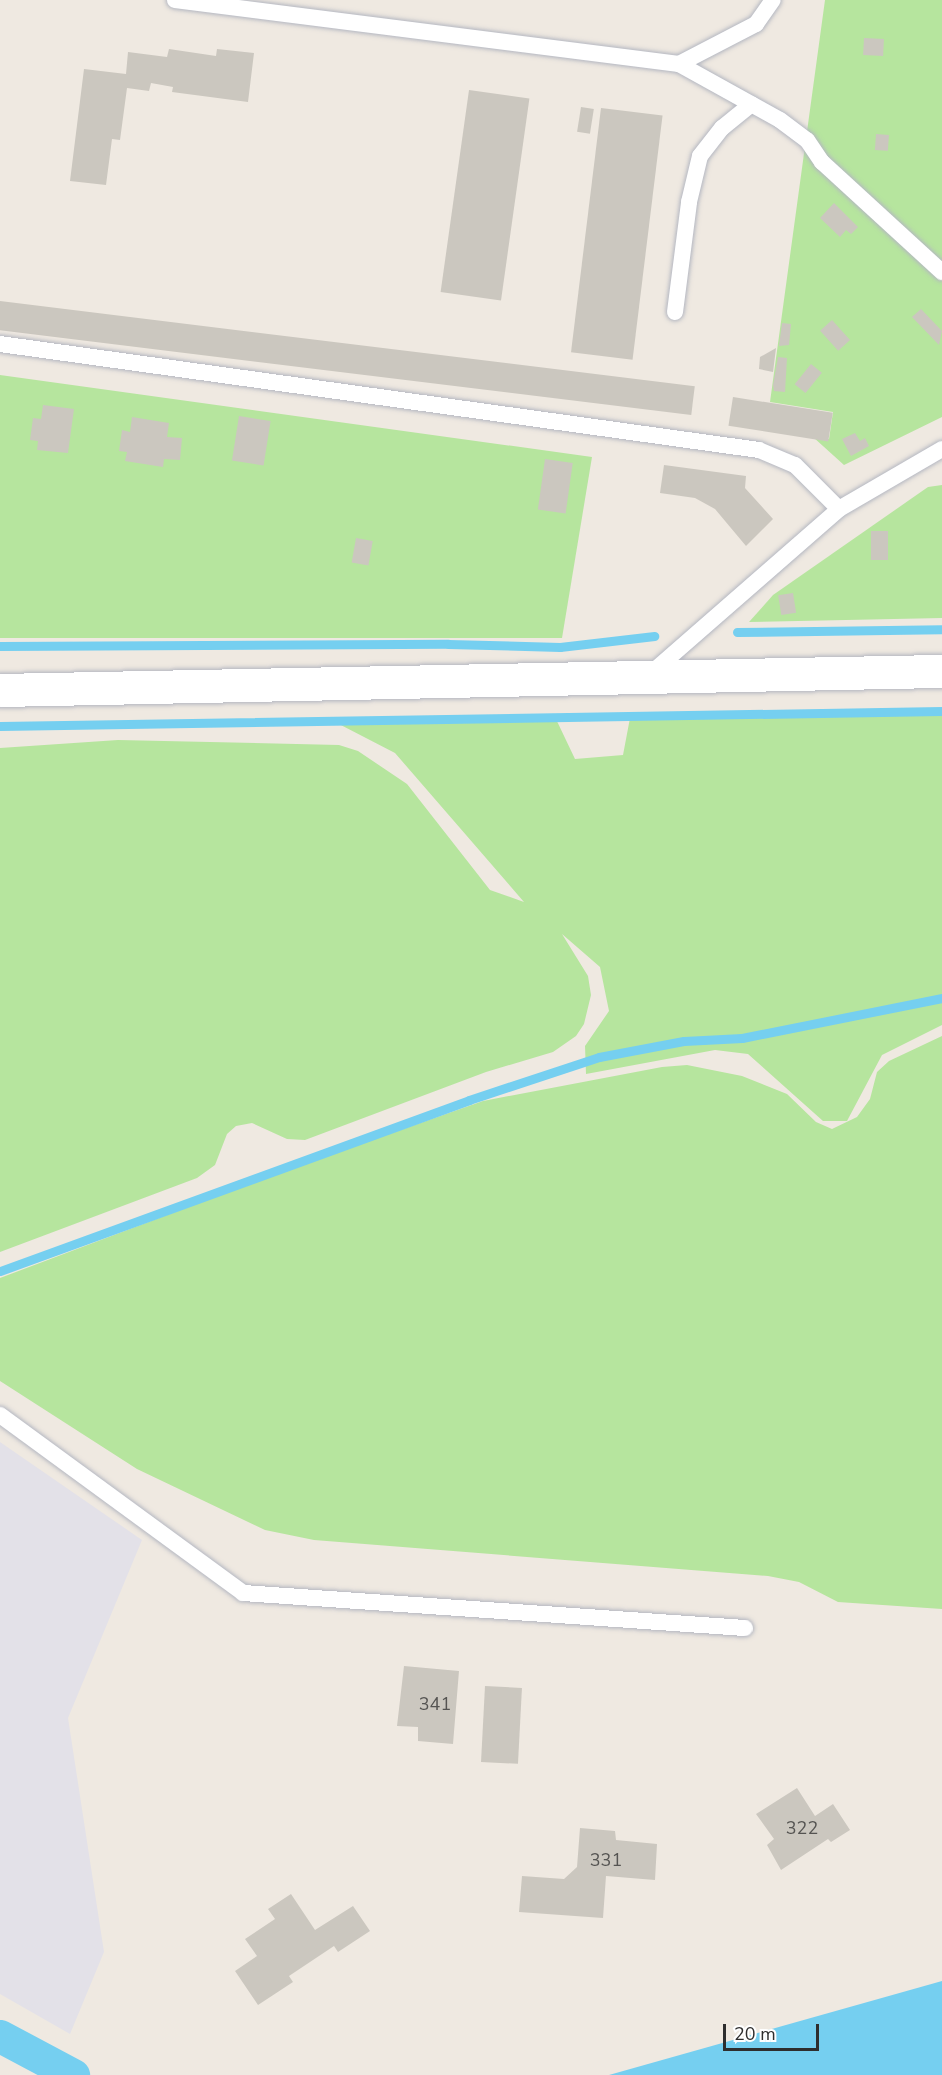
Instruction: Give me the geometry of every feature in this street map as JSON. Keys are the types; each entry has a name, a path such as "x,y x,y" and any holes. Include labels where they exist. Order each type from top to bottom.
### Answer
{"main road":[{"path":"0,690 942,671"}],"lane":[{"path":"175,0 679,64 752,104 807,140 822,162 942,272"},
{"path":"679,64 756,24 773,0"},
{"path":"675,312 689,202 700,156 722,128 752,104"},
{"path":"0,344 759,450 795,465 839,509"},
{"path":"647,677 839,509 942,449"},
{"path":"0,1415 243,1593 746,1628"}],"shaded area":[{"path":"0,1442 142,1540 68,1718 104,1952 70,2034 0,1994"}],"green space":[{"path":"825,0 942,0 942,417 844,465 813,437 829,439 833,412 770,402"},
{"path":"0,375 592,457 562,638 0,638"},
{"path":"942,485 942,618 749,622 773,595 928,487"},
{"path":"942,709 942,1025 882,1055 847,1121 823,1121 748,1054 715,1050 586,1074 585,1046 609,1011 600,967 562,934 588,976 591,995 584,1024 576,1036 553,1052 486,1072 305,1140 287,1139 252,1123 236,1126 227,1134 215,1165 197,1178 0,1252 0,748 118,740 339,745 358,751 407,784 490,890 524,902 395,753 335,722 555,717 575,759 623,755 630,718 745,718"},
{"path":"942,1036 942,1609 838,1602 799,1582 768,1576 314,1540 265,1530 137,1469 0,1381 0,1278 281,1172 483,1101 662,1067 687,1065 742,1076 787,1094 816,1122 832,1129 857,1117 870,1099 877,1072 889,1061"}],"water":[{"path":"942,1981 942,2075 609,2075"}],"building":[{"path":"864,38 884,39 883,56 863,55"},
{"path":"169,49 216,56 217,49 254,53 248,102 172,92 173,87 151,83 149,91 127,88 120,140 112,139 106,185 70,181 84,69 126,74 128,52 167,57"},
{"path":"469,90 529,98 501,301 441,292"},
{"path":"581,107 594,109 590,134 577,132"},
{"path":"601,108 663,116 633,360 571,352"},
{"path":"876,134 889,135 888,151 875,150"},
{"path":"834,203 858,227 851,234 846,230 840,237 820,218"},
{"path":"0,301 695,386 691,415 0,330"},
{"path":"921,309 942,331 939,345 912,317"},
{"path":"832,320 850,340 838,351 820,331"},
{"path":"782,323 791,324 789,345 779,346"},
{"path":"776,348 773,372 759,369 760,357"},
{"path":"778,357 787,358 785,392 774,391"},
{"path":"811,364 822,373 806,393 795,384"},
{"path":"733,397 833,413 828,441 728,426"},
{"path":"43,405 74,409 68,453 37,450 38,441 30,440 33,418 41,419"},
{"path":"239,416 271,421 264,465 232,460"},
{"path":"132,417 169,423 167,437 182,438 180,460 164,459 163,467 125,461 127,452 119,451 122,430 130,432"},
{"path":"855,433 860,441 865,438 869,446 851,456 842,439"},
{"path":"545,459 573,463 566,513 538,510"},
{"path":"664,465 746,476 745,488 773,519 746,546 715,509 695,498 660,493"},
{"path":"871,531 888,531 888,560 871,560"},
{"path":"356,538 373,541 368,566 352,563"},
{"path":"793,593 796,613 781,615 778,595"},
{"path":"404,1666 459,1671 453,1744 418,1741 418,1727 397,1726"},
{"path":"485,1686 522,1688 518,1764 481,1762"},
{"path":"797,1788 815,1816 833,1804 850,1830 831,1842 828,1839 781,1870 767,1845 774,1839 756,1814"},
{"path":"580,1828 615,1831 616,1840 657,1844 655,1880 606,1876 603,1918 519,1912 522,1876 564,1879 577,1867"},
{"path":"291,1894 315,1930 353,1906 370,1931 338,1952 334,1946 289,1976 293,1982 258,2005 235,1971 257,1956 245,1939 275,1919 268,1909"}],"waterway":[{"path":"737,632 942,629"},
{"path":"0,646 448,644 560,647 654,636"},
{"path":"0,726 942,711"},
{"path":"0,1271 469,1100 599,1057 684,1041 742,1038 942,998"},
{"path":"0,2036 73,2075"}]}
